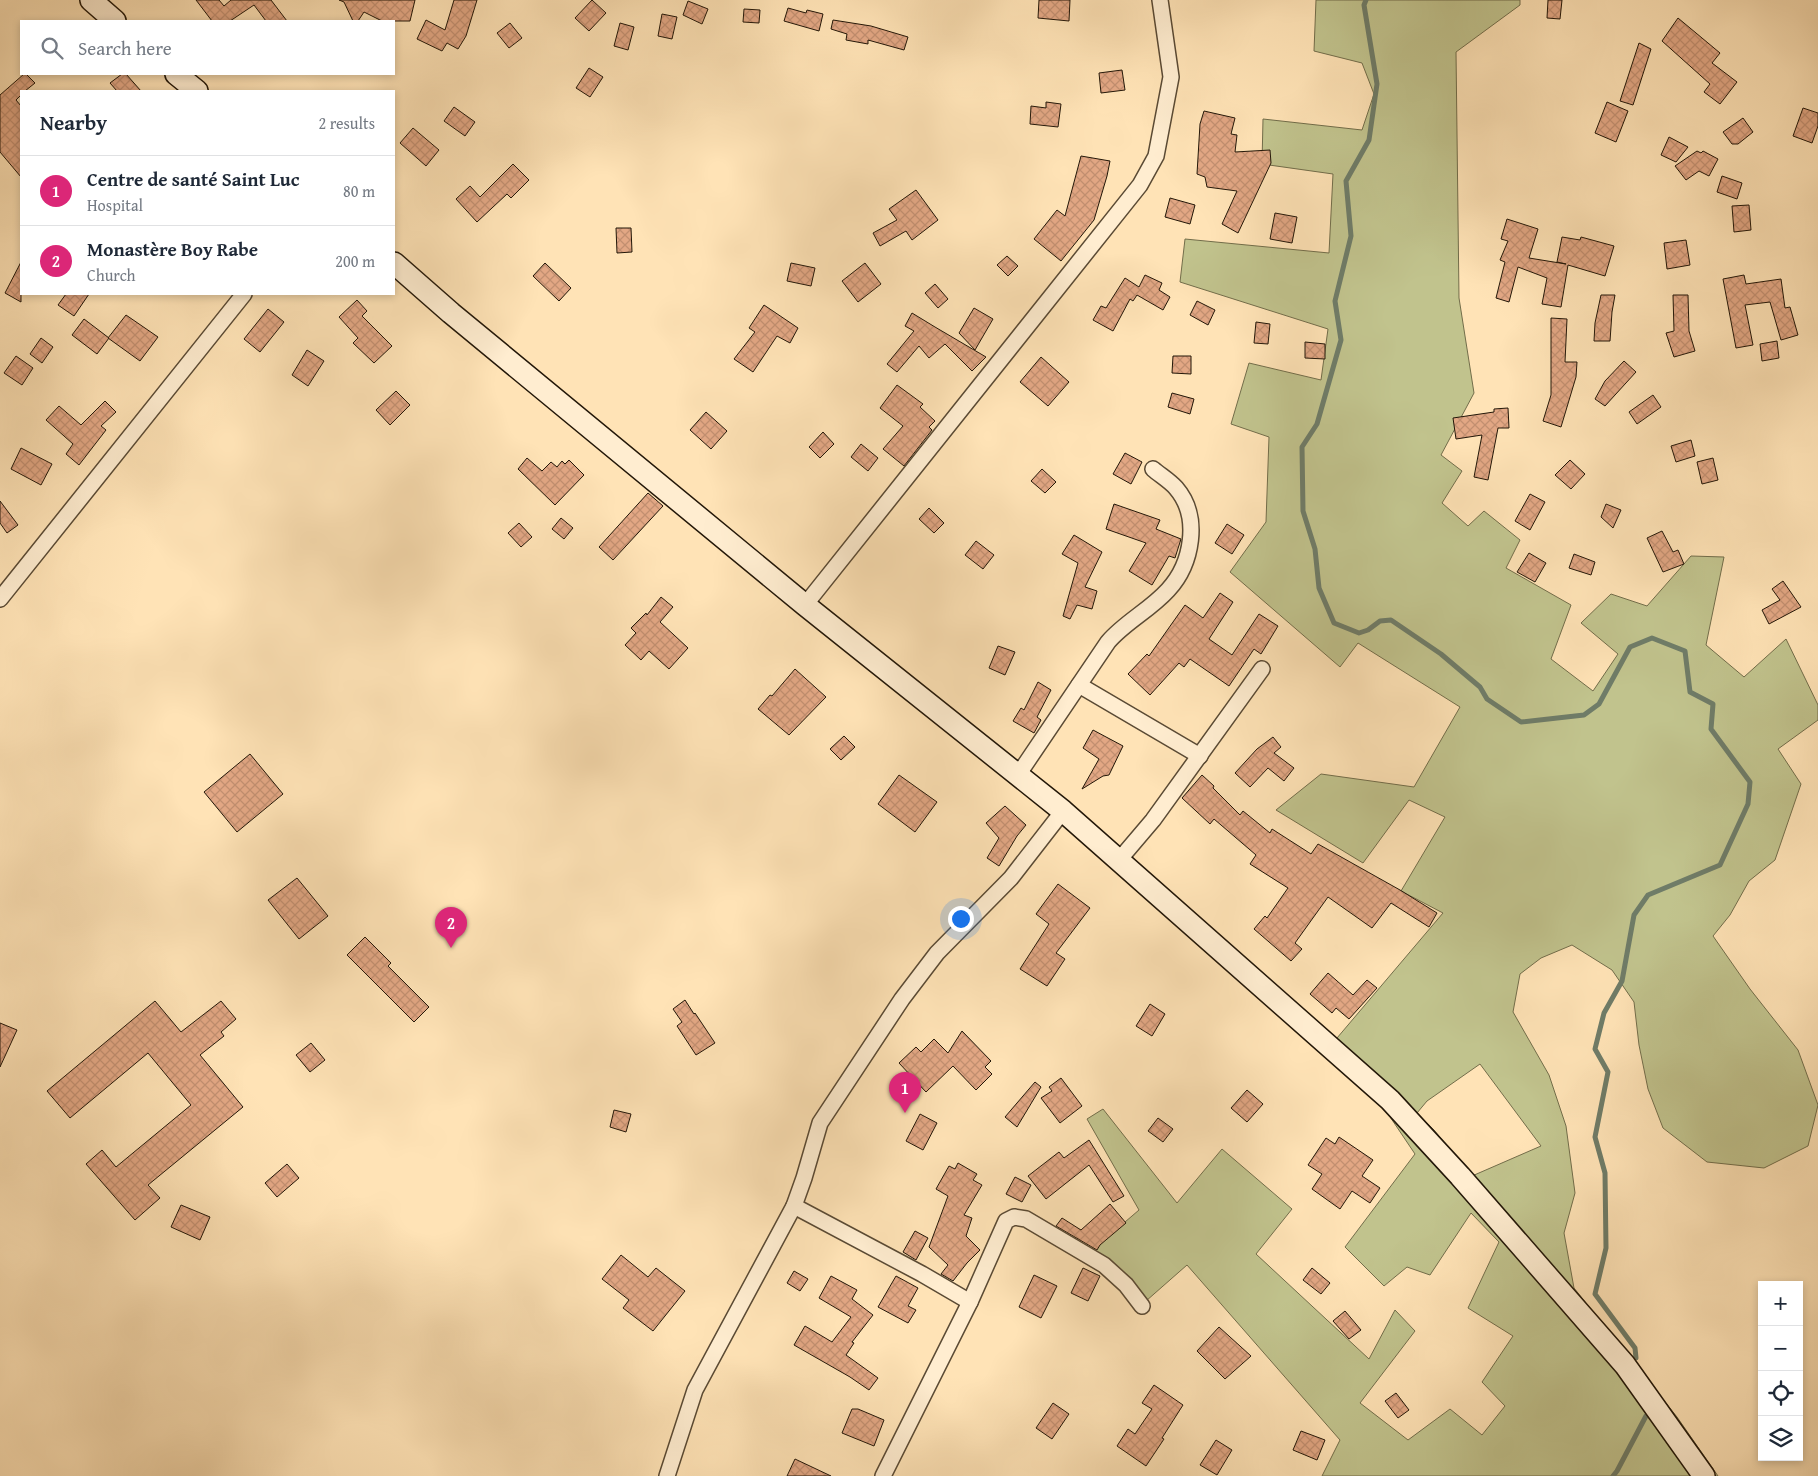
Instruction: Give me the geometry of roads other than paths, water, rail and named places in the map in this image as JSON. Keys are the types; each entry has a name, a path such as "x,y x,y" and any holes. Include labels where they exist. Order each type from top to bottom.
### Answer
{"main road":[{"path":"91,0 114,20"},
{"path":"177,75 196,90"},
{"path":"395,264 458,319 805,605 1064,811 1390,1100 1460,1176 1625,1365 1704,1476"}],"street":[{"path":"805,605 1140,185 1156,156 1170,77 1160,0"},
{"path":"0,599 243,295"},
{"path":"1018,775 1118,630 1153,604 1168,590 1188,560 1191,530 1186,502 1176,487 1153,469"},
{"path":"1119,860 1153,820 1262,670"},
{"path":"1079,685 1200,756"},
{"path":"667,1476 696,1390 794,1206 820,1123 936,952 1011,878 1064,811"},
{"path":"794,1206 922,1274 970,1302"},
{"path":"883,1476 970,1302 1006,1222 1014,1217 1026,1219 1104,1265 1126,1285 1142,1306"}],"waterway":[{"path":"1366,0 1364,5 1377,84 1369,140 1346,181 1351,236 1335,301 1341,340 1317,424 1302,447 1303,511 1315,549 1319,588 1334,623 1359,633 1368,630 1380,621 1391,620 1441,654 1480,687 1487,699 1521,722 1584,715 1599,704 1630,647 1652,638 1685,651 1690,692 1713,704 1711,729 1750,782 1748,804 1720,865 1648,895 1634,915 1622,981 1604,1013 1595,1049 1608,1072 1595,1137 1605,1173 1606,1248 1595,1294 1635,1348 1636,1358"},
{"path":"1613,1476 1646,1416"}],"place":[{"name":"Monastère Boy Rabe","path":"451,948"},
{"name":"Centre de santé Saint Luc","path":"905,1113"}]}
